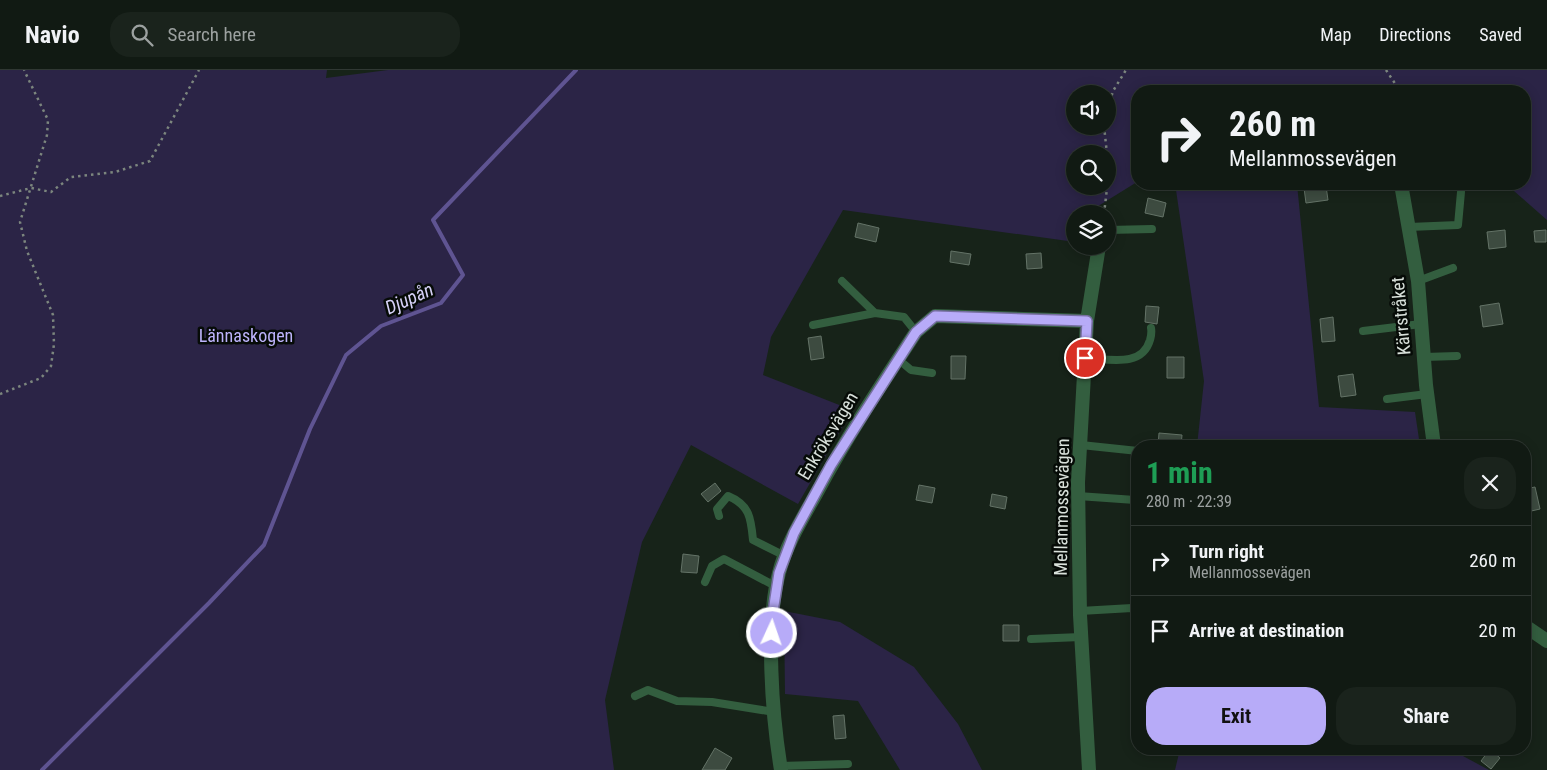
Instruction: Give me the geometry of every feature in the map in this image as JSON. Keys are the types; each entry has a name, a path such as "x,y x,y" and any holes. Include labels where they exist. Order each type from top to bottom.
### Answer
{"street":[{"name":"Kärrstråket","path":"1402,190 1418,281 1427,394 1433,440"},
{"name":"Mellanmossevägen","path":"1089,770 1081,638 1078,496 1087,321 1098,255"},
{"name":"Enkröksvägen","path":"780,768 774,712 772,618 785,556 794,533 831,465 916,332 935,316 1087,321"},
{"path":"1531,630 1547,641"}],"lane":[{"path":"1409,227 1458,225 1461,192"},
{"path":"1116,230 1152,229"},
{"path":"1418,281 1453,268"},
{"path":"842,281 875,313"},
{"path":"813,325 875,313 904,317 916,332"},
{"path":"1363,331 1421,324"},
{"path":"1085,358 1134,360 1148,348 1151,328"},
{"path":"1424,358 1457,356"},
{"path":"898,359 911,370 932,373"},
{"path":"1387,399 1427,394"},
{"path":"1081,445 1131,449"},
{"path":"719,516 718,509 728,496 737,500 750,512 753,540 785,556"},
{"path":"1078,496 1131,500"},
{"path":"705,582 712,566 724,559 777,588"},
{"path":"1080,611 1131,608"},
{"path":"1031,639 1081,638"},
{"path":"635,696 648,690 676,701 712,702 774,712"},
{"path":"780,768 848,764"}],"path":[{"path":"0,394 41,378 50,366 54,344 53,315 22,235 20,222 47,135 48,120 24,70"},
{"path":"0,196 31,188 51,192 71,177 115,172 150,161 199,70"},
{"path":"1116,86 1126,70"},
{"path":"1386,70 1396,85"}],"green space":[{"name":"Lännaskogen","path":"0,70 327,70 326,78 388,70 1547,70 1547,220 1513,190 1531,190 1531,85 1131,85 1131,186 1116,195 1100,205 1066,205 1066,241 843,210 771,337 763,375 852,410 798,504 691,445 642,542 605,700 614,770 0,770"},
{"path":"1176,190 1298,190 1319,407 1415,412 1419,440 1198,440 1204,381"},
{"path":"784,611 840,622 914,667 958,724 982,770 900,770 858,701 785,694"},
{"path":"1179,755 1461,755 1489,770 1175,770"}],"building":[{"path":"1304,190 1327,190 1328,200 1306,203"},
{"path":"1148,198 1166,203 1163,217 1145,213"},
{"path":"858,223 879,228 876,242 855,237"},
{"path":"1505,230 1506,247 1489,249 1487,232"},
{"path":"1546,230 1546,242 1535,242 1534,231"},
{"path":"951,251 971,254 969,265 950,262"},
{"path":"1041,253 1042,268 1027,269 1026,254"},
{"path":"1499,303 1503,324 1483,327 1480,306"},
{"path":"1146,306 1159,307 1157,324 1145,322"},
{"path":"1333,317 1335,341 1322,342 1320,319"},
{"path":"821,336 824,358 811,360 808,338"},
{"path":"951,356 966,356 965,379 951,379"},
{"path":"1167,357 1184,357 1184,378 1167,378"},
{"path":"1353,374 1356,395 1341,397 1338,376"},
{"path":"1159,433 1182,435 1182,440 1158,440"},
{"path":"715,483 721,491 708,502 701,494"},
{"path":"919,485 935,488 932,503 916,500"},
{"path":"1535,487 1540,509 1531,511 1531,488"},
{"path":"992,494 1007,497 1005,509 990,506"},
{"path":"683,554 699,556 697,573 681,572"},
{"path":"1003,625 1019,625 1019,641 1003,641"},
{"path":"844,715 846,738 835,739 833,716"},
{"path":"715,748 732,758 725,770 702,770"},
{"path":"1486,755 1497,755 1500,758 1491,769 1481,761"}],"waterway":[{"name":"Djupån","path":"42,770 209,603 264,545 310,429 346,355 381,326 441,303 463,275 433,220 576,70"}],"route":[{"path":"772,633 772,618 779,573 794,533 831,465 916,332 935,316 1087,321 1085,358"}]}
